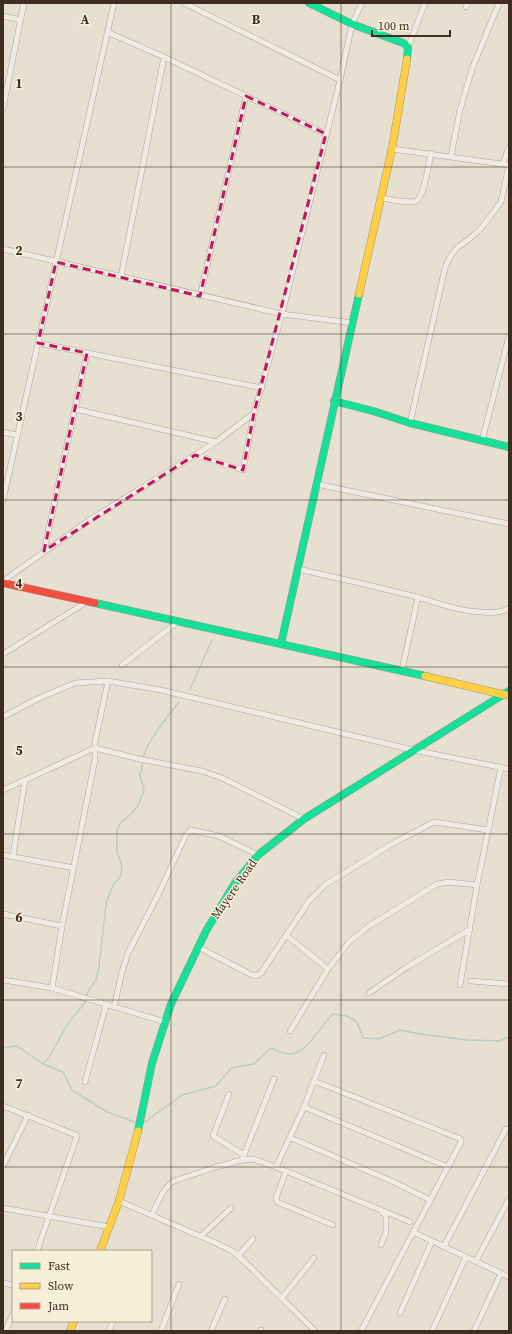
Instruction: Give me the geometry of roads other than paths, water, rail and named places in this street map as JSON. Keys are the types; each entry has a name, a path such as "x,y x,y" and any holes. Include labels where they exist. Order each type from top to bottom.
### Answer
{"street":[{"path":"3,108 24,3"},
{"path":"3,500 114,3"},
{"path":"184,3 340,80"},
{"path":"309,3 352,24 403,43 408,47"},
{"path":"195,455 242,470 254,413 282,314 340,80 352,24 362,3"},
{"path":"281,644 334,401 392,149 408,57 408,47 425,3"},
{"path":"451,156 460,110 472,70 499,3"},
{"path":"3,16 21,20"},
{"path":"107,32 164,57 326,134"},
{"path":"122,277 164,57"},
{"path":"200,296 246,96"},
{"path":"410,423 445,268 456,248 479,231 501,202 509,147"},
{"path":"392,149 507,164"},
{"path":"381,198 409,202 416,202 419,200 431,153"},
{"path":"3,249 282,314 353,323"},
{"path":"482,441 509,336"},
{"path":"38,343 262,388"},
{"path":"44,551 87,353"},
{"path":"334,401 373,411 410,423 509,447"},
{"path":"75,409 216,442"},
{"path":"3,582 44,551 88,521 216,442 254,413"},
{"path":"3,432 17,435"},
{"path":"316,484 509,524"},
{"path":"298,569 418,598 452,608 496,612 509,608"},
{"path":"3,582 507,694"},
{"path":"402,670 418,598"},
{"path":"3,654 88,601"},
{"path":"122,665 179,621"},
{"path":"52,988 62,926 95,760 95,742 108,681"},
{"path":"3,717 35,700 75,683 108,681 161,690 413,750 509,769"},
{"name":"Mayere Road","path":"100,1250 119,1201 138,1132 152,1063 164,1022 174,997 206,931 235,883 258,856 304,818 413,750 507,694"},
{"path":"3,790 95,748 147,761 202,771 222,778 304,818"},
{"path":"460,985 477,885 501,767"},
{"path":"13,856 26,780"},
{"path":"198,947 252,975 257,976 261,973 309,902 326,884 392,844 434,822 488,830"},
{"path":"114,1008 128,953 157,898 186,835 191,830 219,836 258,856"},
{"path":"3,855 74,868"},
{"path":"290,1031 328,969 349,942 369,926 437,884 449,882 477,885"},
{"path":"3,914 62,926"},
{"path":"369,993 407,967 469,930"},
{"path":"286,935 328,969"},
{"path":"3,980 52,988 164,1022"},
{"path":"471,981 509,984"},
{"path":"85,1082 106,1005"},
{"path":"276,1167 304,1108 324,1055"},
{"path":"243,1158 274,1079"},
{"path":"314,1081 461,1139 461,1142 448,1167 361,1331"},
{"path":"228,1094 213,1136 243,1158"},
{"path":"3,1106 77,1136 37,1250"},
{"path":"304,1108 448,1167"},
{"path":"3,1166 28,1115"},
{"path":"444,1246 506,1129"},
{"path":"291,1138 396,1183 430,1200"},
{"path":"152,1215 164,1190 169,1184 243,1158 253,1159 276,1167 410,1222"},
{"path":"286,1171 276,1200 333,1225"},
{"path":"476,1261 509,1199"},
{"path":"119,1201 201,1236 238,1256 246,1262 315,1331"},
{"path":"3,1208 109,1227"},
{"path":"201,1236 231,1208"},
{"path":"379,1209 386,1216 386,1233 381,1245"},
{"path":"413,1232 509,1277"},
{"path":"238,1256 253,1239"},
{"path":"400,1313 432,1241"},
{"path":"432,1331 466,1257"},
{"path":"282,1298 314,1258"},
{"path":"474,1331 501,1273"},
{"path":"161,1331 179,1284"},
{"path":"211,1331 225,1299"},
{"path":"6,1331 12,1316"}],"waterway":[{"path":"190,689 212,640"},
{"path":"143,758 145,751 153,737 179,702"},
{"path":"86,997 96,980 99,967 106,904 113,885 121,876 122,865 117,853 117,830 121,822 138,806 144,790 140,775 143,762"},
{"path":"44,1063 49,1058 67,1025 86,1001"},
{"path":"142,1124 182,1095 216,1086 231,1068 254,1064 271,1048 282,1053 289,1054 301,1050 333,1014 347,1016 357,1022 363,1038 379,1039 400,1030 468,1040 499,1041 509,1037"},
{"path":"3,1048 17,1046 43,1064 63,1072 72,1090 107,1112 137,1123"}]}
